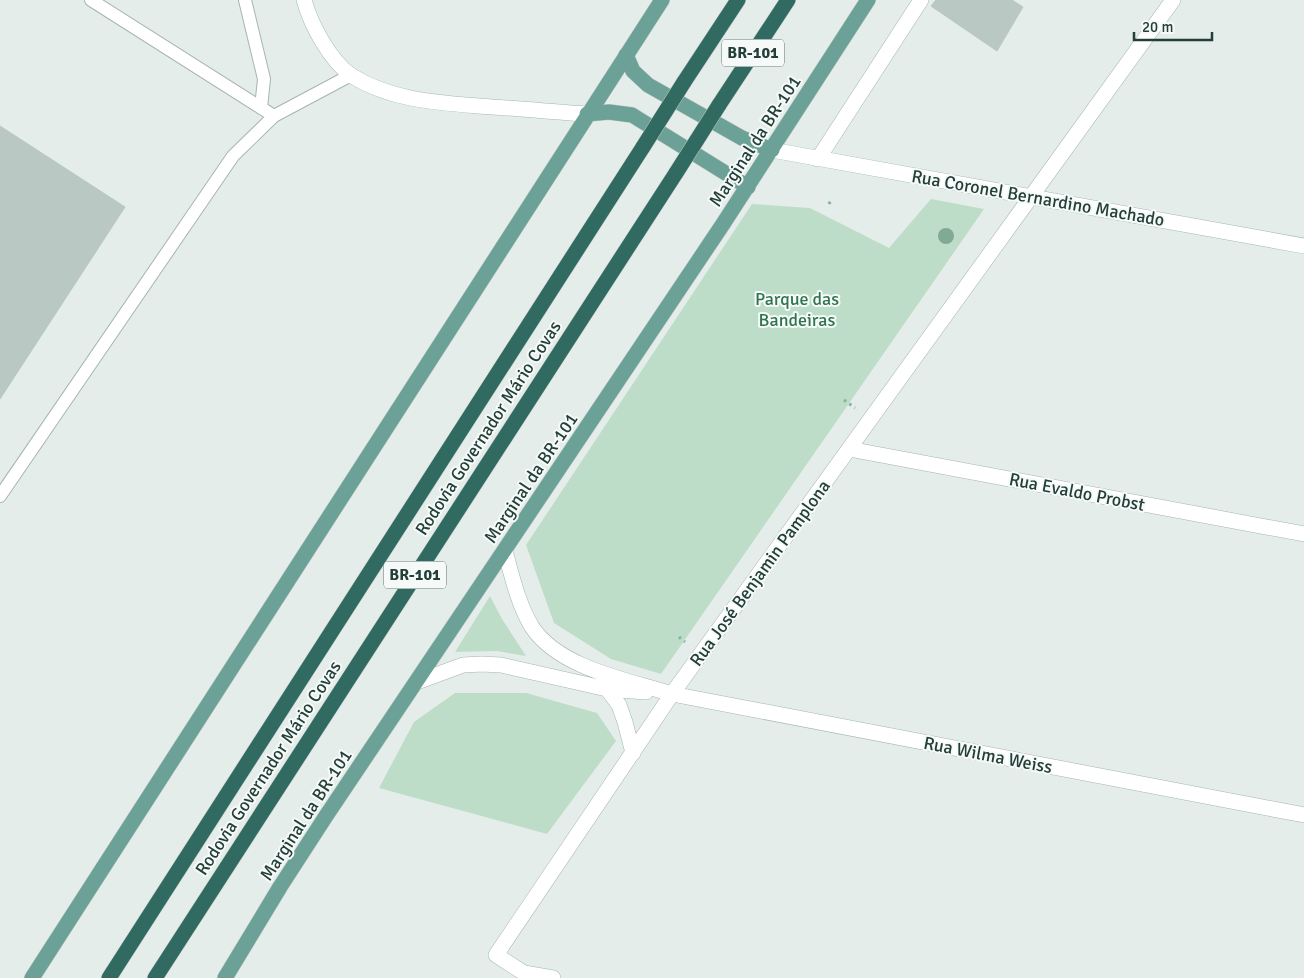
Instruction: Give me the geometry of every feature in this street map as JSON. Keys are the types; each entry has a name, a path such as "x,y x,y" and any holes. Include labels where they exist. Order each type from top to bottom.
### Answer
{"highway":[{"name":"Rodovia Governador Mário Covas","path":"109,978 738,0"},
{"name":"Rodovia Governador Mário Covas","path":"155,978 788,0"}],"main road":[{"path":"32,978 662,0"},
{"name":"Marginal da BR-101","path":"225,978 321,824 748,187 868,0"},
{"path":"626,55 633,71 648,85 742,138 772,150"},
{"path":"587,114 609,112 632,115 748,187"}],"street":[{"path":"304,0 312,26 329,52 351,75 370,85 399,96 440,103 587,114"},
{"path":"818,159 921,0"},
{"name":"Rua José Benjamin Pamplona","path":"553,978 524,973 496,954 672,694 1172,0"},
{"name":"Rua Coronel Bernardino Machado","path":"772,150 1304,246"},
{"name":"Rua Evaldo Probst","path":"849,449 1304,534"},
{"path":"505,550 519,598 533,627 554,650 571,661 672,694"},
{"path":"417,682 463,665 482,664 501,665 606,689 672,694"},
{"path":"606,689 619,705 633,753"},
{"name":"Rua Wilma Weiss","path":"672,694 1304,815"}],"lane":[{"path":"91,0 274,116"},
{"path":"245,0 264,78 261,108"},
{"path":"0,496 233,156 274,116 351,75"}],"path":[{"path":"844,400 855,408"}],"green space":[{"name":"Parque das Bandeiras","path":"931,199 984,209 661,674 611,659 554,623 526,545 752,204 810,208 889,248"},
{"path":"490,596 502,619 526,656 497,651 455,652"},
{"path":"455,693 526,693 597,713 616,741 547,834 379,788 414,722"}],"building":[{"path":"936,0 1012,0 1023,7 997,51 931,6"},
{"path":"0,126 125,207 0,399"}]}
